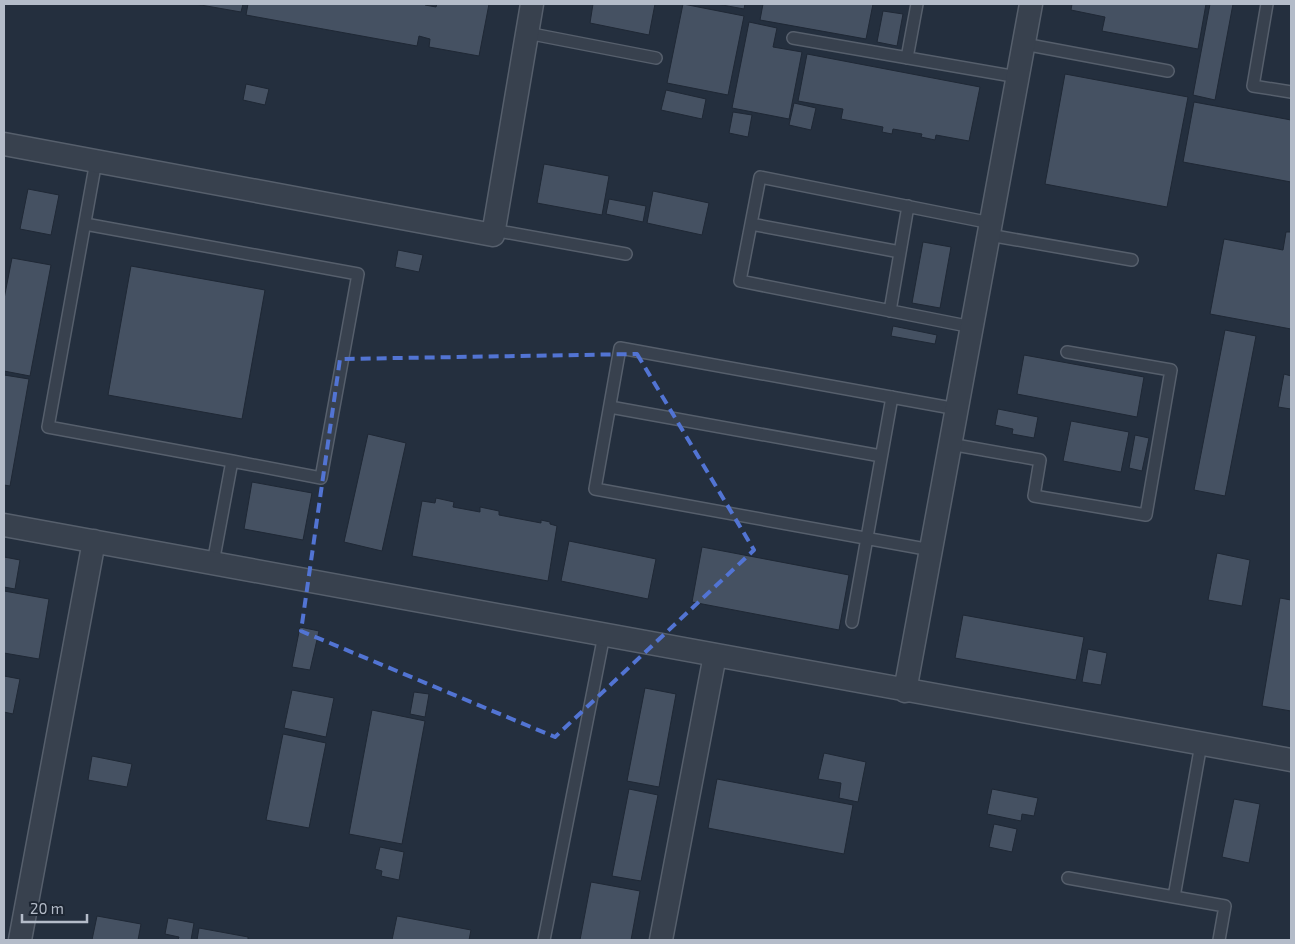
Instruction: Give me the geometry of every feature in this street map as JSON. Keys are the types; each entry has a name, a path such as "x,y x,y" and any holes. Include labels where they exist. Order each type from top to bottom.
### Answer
{"street":[{"path":"4,144 493,235 532,4"},
{"path":"905,691 1031,4"},
{"path":"4,525 1291,760"},
{"path":"20,940 94,541"},
{"path":"661,940 715,655"}],"lane":[{"path":"907,58 917,4"},
{"path":"1267,4 1253,86 1291,92"},
{"path":"527,33 656,58"},
{"path":"793,38 1018,77"},
{"path":"1024,44 1168,71"},
{"path":"85,224 358,274 321,478 48,428 96,161"},
{"path":"972,327 740,281 760,177 908,206 990,229 1132,260"},
{"path":"890,311 908,206"},
{"path":"751,224 900,252"},
{"path":"494,230 626,254"},
{"path":"931,550 595,490 620,348 957,409"},
{"path":"950,444 1040,460 1034,496 1146,516 1171,370 1067,352"},
{"path":"852,622 892,398"},
{"path":"610,407 882,456"},
{"path":"214,563 232,461"},
{"path":"544,940 604,635"},
{"path":"1174,897 1201,744"},
{"path":"1068,878 1225,906 1219,940"}],"highlighted area":[{"path":"637,354 754,550 555,737 301,631 340,359"}],"building":[{"path":"195,4 243,4 241,12"},
{"path":"248,4 425,4 436,7 437,4 489,4 479,56 429,47 430,39 419,36 417,46 246,15"},
{"path":"593,4 655,4 649,35 590,23"},
{"path":"683,4 744,16 728,95 667,83"},
{"path":"717,4 745,4 744,9"},
{"path":"763,4 873,4 866,39 760,20"},
{"path":"1072,4 1206,4 1198,49 1102,31 1105,17 1071,10"},
{"path":"1210,4 1233,4 1215,100 1193,95"},
{"path":"883,11 903,14 897,46 877,42"},
{"path":"749,22 777,28 773,47 802,52 789,119 732,108"},
{"path":"807,54 980,87 969,141 936,135 935,140 921,137 922,134 893,129 892,134 882,132 883,127 841,119 843,109 798,101"},
{"path":"1065,74 1188,97 1167,207 1045,184"},
{"path":"246,84 269,89 265,105 243,100"},
{"path":"666,90 706,99 702,119 661,110"},
{"path":"1194,102 1291,120 1291,182 1183,162"},
{"path":"794,103 816,108 811,130 789,125"},
{"path":"733,112 752,115 748,137 729,133"},
{"path":"544,164 609,176 602,215 537,203"},
{"path":"28,189 59,195 51,235 20,229"},
{"path":"653,191 709,203 702,235 647,223"},
{"path":"609,199 646,206 643,222 606,214"},
{"path":"1286,232 1291,232 1291,329 1210,314 1224,239 1283,250"},
{"path":"923,242 951,247 940,308 912,303"},
{"path":"398,250 423,255 419,272 395,267"},
{"path":"12,258 51,265 30,376 4,371 4,299"},
{"path":"131,266 265,290 242,419 108,395"},
{"path":"893,326 937,335 935,344 891,336"},
{"path":"1225,330 1256,336 1225,496 1194,490"},
{"path":"1024,355 1144,377 1137,417 1017,394"},
{"path":"1284,374 1291,376 1291,409 1278,407"},
{"path":"4,375 29,379 10,486 4,485"},
{"path":"998,409 1038,417 1034,438 1012,434 1013,429 995,425"},
{"path":"1071,421 1129,432 1121,472 1063,461"},
{"path":"368,434 406,443 382,551 344,542"},
{"path":"1135,435 1149,438 1142,471 1129,468"},
{"path":"252,482 312,493 303,540 244,529"},
{"path":"436,498 454,502 453,507 480,512 480,507 499,511 499,515 541,523 541,520 557,526 548,581 412,556 422,501 435,503"},
{"path":"569,541 656,559 648,599 561,581"},
{"path":"702,547 849,575 839,630 692,602"},
{"path":"1217,553 1250,560 1242,606 1208,600"},
{"path":"4,557 20,560 15,589 4,587"},
{"path":"4,591 49,599 39,659 4,653"},
{"path":"1280,598 1291,600 1291,711 1262,706"},
{"path":"963,615 1084,637 1076,680 955,658"},
{"path":"300,627 319,631 310,670 292,667"},
{"path":"1088,649 1107,653 1101,685 1082,682"},
{"path":"4,676 20,679 13,714 4,712"},
{"path":"645,688 676,694 659,787 627,781"},
{"path":"292,690 334,698 326,737 284,728"},
{"path":"414,692 429,694 425,717 410,714"},
{"path":"372,710 425,721 402,844 349,834"},
{"path":"283,734 326,743 309,828 266,820"},
{"path":"824,753 866,762 858,802 839,798 841,783 818,779"},
{"path":"92,756 132,764 127,787 88,780"},
{"path":"717,779 853,805 844,854 708,828"},
{"path":"629,789 658,795 641,881 612,876"},
{"path":"992,789 1038,798 1034,816 1022,814 1021,821 987,814"},
{"path":"1234,799 1260,804 1249,863 1222,857"},
{"path":"994,824 1017,829 1012,852 989,847"},
{"path":"380,847 404,852 399,880 381,876 382,871 375,869"},
{"path":"591,882 640,891 631,940 580,940"},
{"path":"97,916 141,924 138,940 92,940"},
{"path":"397,916 471,930 469,940 392,940"},
{"path":"168,918 194,923 191,940 178,940 179,937 165,934"},
{"path":"199,928 248,937 248,940 197,940"}]}
